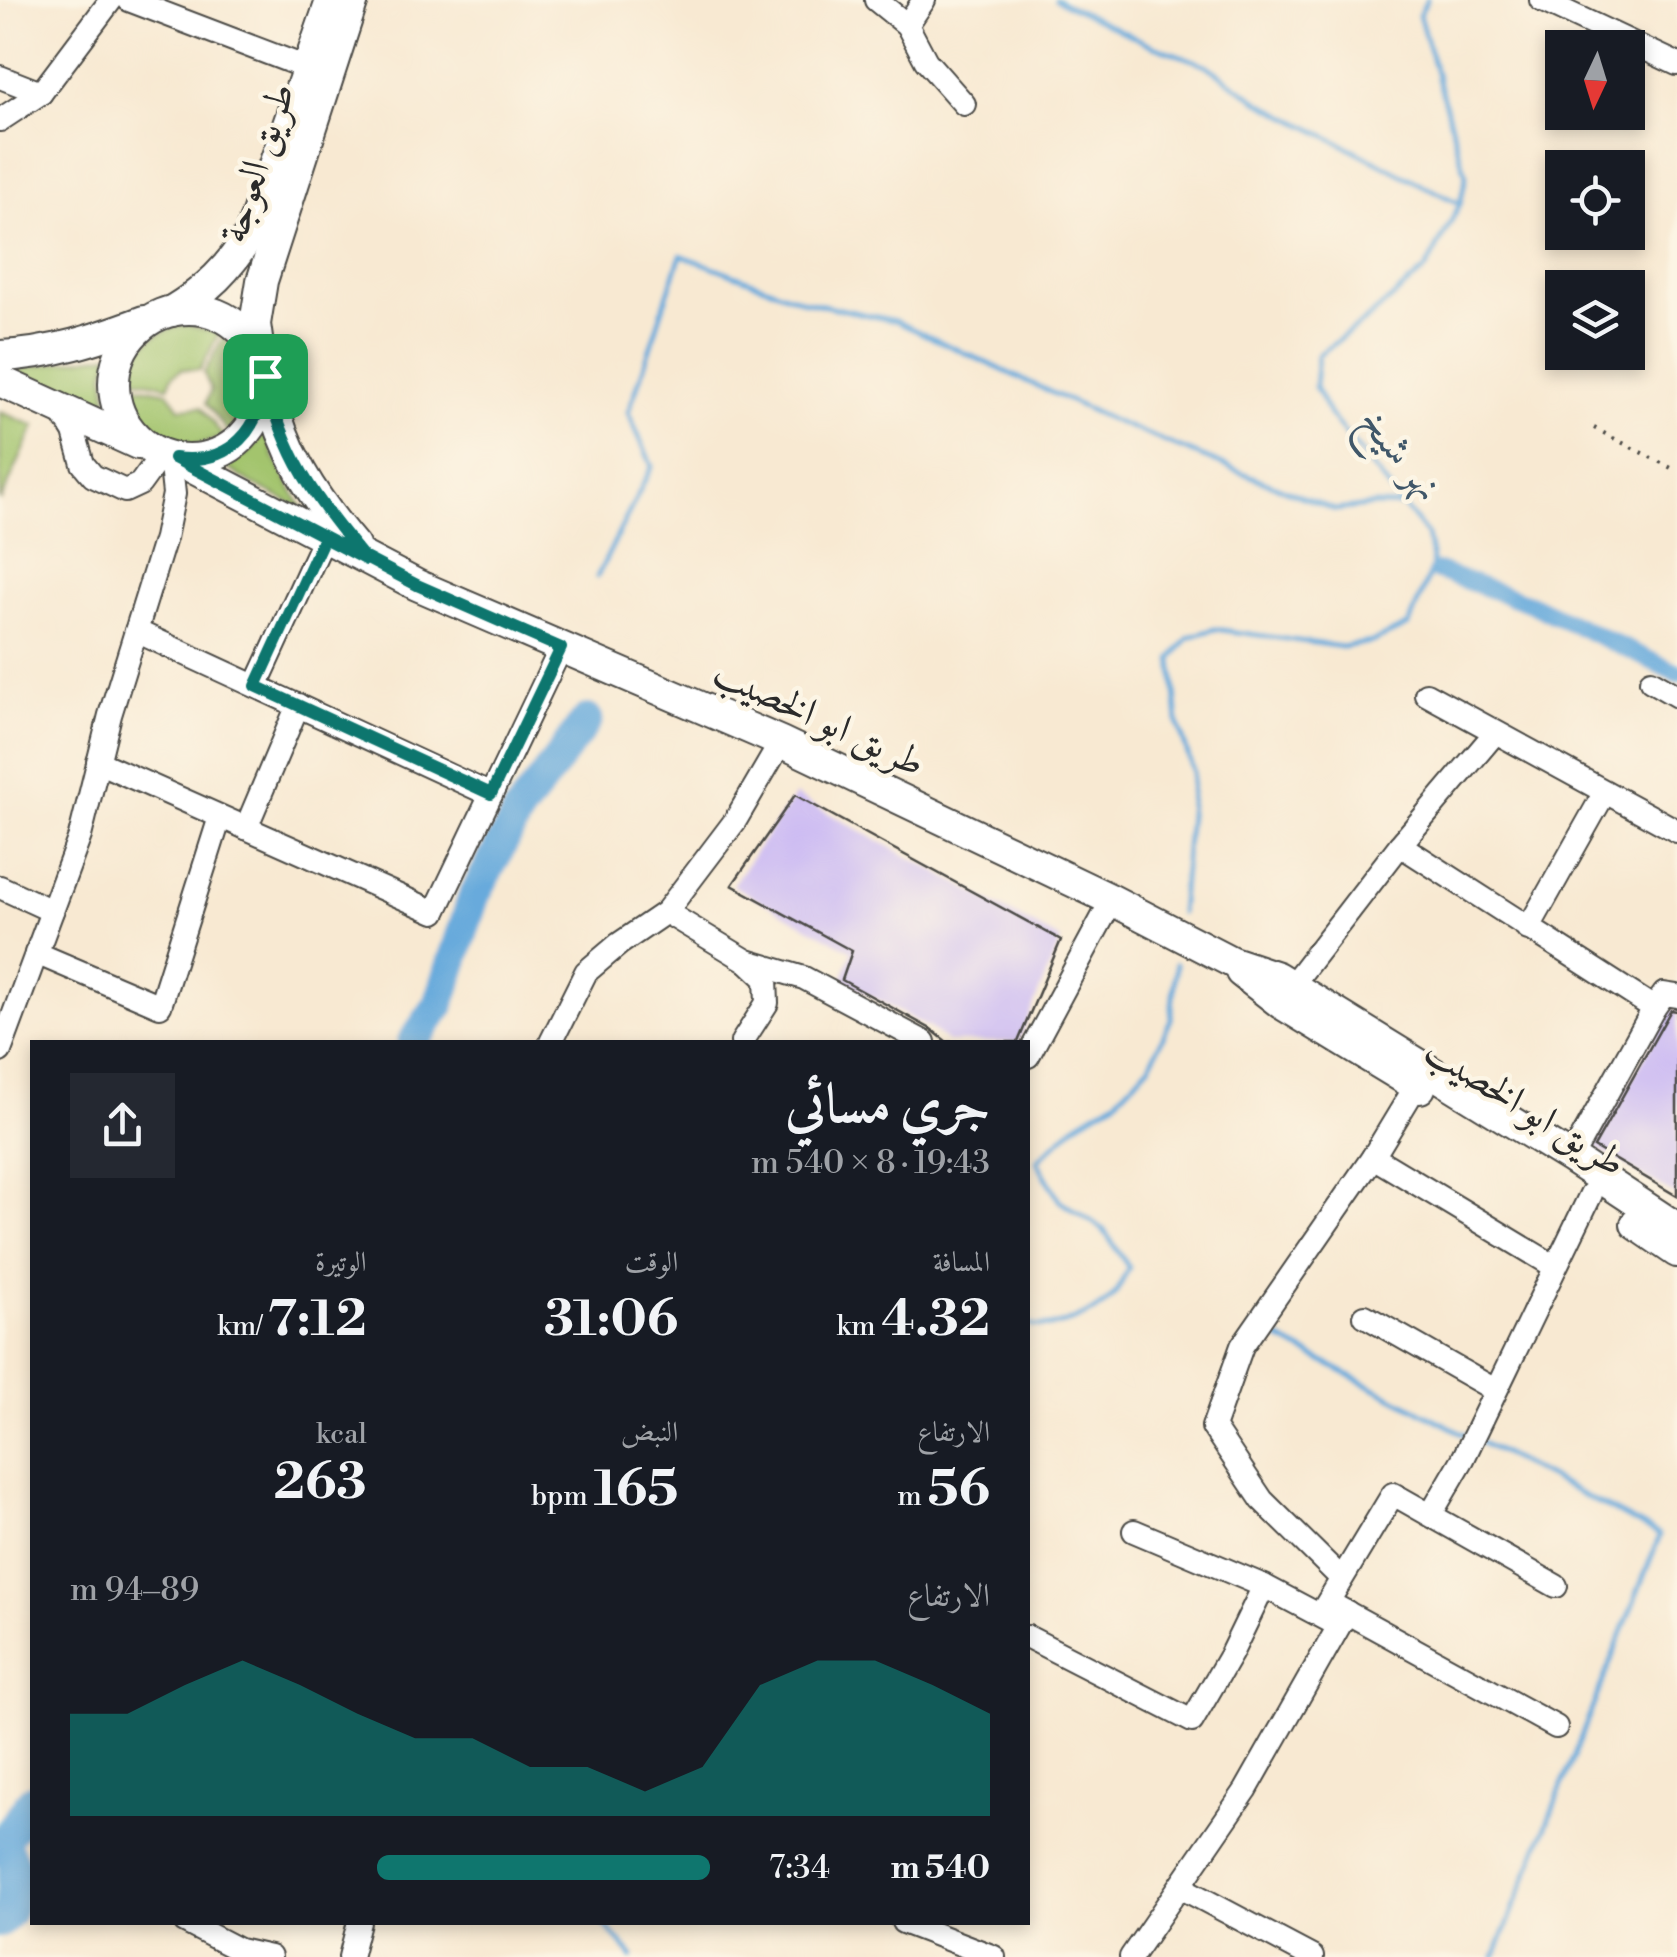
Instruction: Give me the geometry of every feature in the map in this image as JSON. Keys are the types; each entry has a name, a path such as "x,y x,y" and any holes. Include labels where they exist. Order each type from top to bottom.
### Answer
{"main road":[{"name":"طريق العوجة","path":"162,315 204,292 230,266 250,234 332,0"},
{"name":"طريق العوجة","path":"262,364 255,324 262,282 353,0"},
{"path":"0,356 27,355 90,341 162,315 192,309 222,317 248,336 262,364 264,399 247,433 216,455 197,460 165,456 137,438 122,420 115,398 114,375 127,342 162,315"},
{"name":"طريق ابو الخصيب","path":"262,364 276,422 297,468 318,503 366,560"},
{"name":"طريق ابو الخصيب","path":"0,382 165,456 366,560 780,742 1112,900 1232,962 1292,985 1677,1228"},
{"name":"طريق ابو الخصيب","path":"1232,962 1282,1004 1591,1194 1677,1252"}],"street":[{"path":"0,120 41,92 111,0"},
{"path":"129,0 308,68"},
{"path":"876,0 907,25 926,61 964,104"},
{"path":"907,25 924,0"},
{"path":"1540,0 1677,64"},
{"path":"0,76 41,92"},
{"path":"59,408 74,432 83,464 93,476 125,491 140,484 165,456"},
{"path":"0,1050 80,836 170,518 174,494 165,456"},
{"path":"256,686 324,538"},
{"path":"136,630 491,794"},
{"path":"98,762 435,912 561,648"},
{"path":"1651,681 1677,696"},
{"path":"1426,694 1676,828"},
{"path":"246,828 298,705"},
{"path":"1292,985 1400,845 1496,733"},
{"path":"552,1040 586,972 618,944 666,912 735,821 780,742"},
{"path":"1528,929 1605,792"},
{"path":"36,953 160,1006 220,817"},
{"path":"1400,845 1654,1008"},
{"path":"0,887 52,911"},
{"path":"1030,1052 1112,900"},
{"path":"666,912 747,961 766,980 767,1003 743,1040"},
{"path":"747,961 804,978 920,1040"},
{"path":"1570,1158 1654,1008 1664,994 1677,996"},
{"path":"1341,1578 1262,1500 1213,1427 1242,1346 1373,1156 1416,1086"},
{"path":"1373,1156 1554,1266"},
{"path":"1431,1514 1478,1429 1591,1194"},
{"path":"1364,1316 1495,1390"},
{"path":"1131,1957 1246,1790 1334,1614 1341,1578 1393,1494 1556,1586"},
{"path":"1134,1531 1334,1614 1556,1727"},
{"path":"1030,1638 1192,1721 1264,1586"},
{"path":"1180,1886 1312,1957"},
{"path":"190,1925 239,1950 270,1957"},
{"path":"350,1957 358,1925"},
{"path":"911,1925 994,1957"}],"path":[{"path":"1594,428 1677,471"}],"green space":[{"path":"186,325 219,333 200,370 182,369 173,375 168,386 128,377 148,341"},
{"path":"224,336 242,359 248,383 244,408 228,432 206,403 211,390 204,373"},
{"path":"111,354 105,373 108,412 12,370"},
{"path":"127,384 168,392 180,408 201,407 223,436 189,445 159,439 138,418"},
{"path":"0,412 35,426 1,500 0,500"},
{"path":"266,432 274,457 303,509 223,465 248,453"}],"building":[{"path":"795,795 1061,940 1019,1040 945,1040 842,980 852,951 732,885"},
{"path":"1671,1010 1677,1011 1677,1196 1594,1147"}],"waterway":[{"path":"1056,0 1149,44 1206,65 1263,104 1460,204"},
{"name":"نهر شيخ","path":"1180,913 1193,771 1178,723 1172,658 1189,637 1215,629 1342,647 1372,642 1409,625 1433,565 1427,535 1330,415 1315,387 1318,355 1426,269 1460,204 1466,176 1419,15 1427,0"},
{"path":"597,577 652,466 628,412 681,255 804,301 895,321 1111,420 1335,510 1405,506"},
{"path":"1438,571 1529,603 1677,673"},
{"path":"414,1040 439,1005 474,896 518,813 587,720"},
{"name":"نهر شيخ","path":"1030,1325 1061,1324 1095,1310 1112,1297 1129,1268 1103,1229 1059,1200 1037,1161 1076,1124 1116,1100 1150,1065 1171,1019 1176,964"},
{"path":"1277,1338 1466,1435"},
{"path":"1480,1442 1660,1535 1495,1957"},
{"path":"0,1922 9,1912 15,1867 3,1842 30,1803"},
{"name":"نهر شيخ","path":"605,1925 633,1957"}],"route":[{"path":"265,376 258,417 233,446 197,460 174,458 366,560 561,648 491,794 256,686 324,538 366,560 306,486 276,422 265,376"}]}
